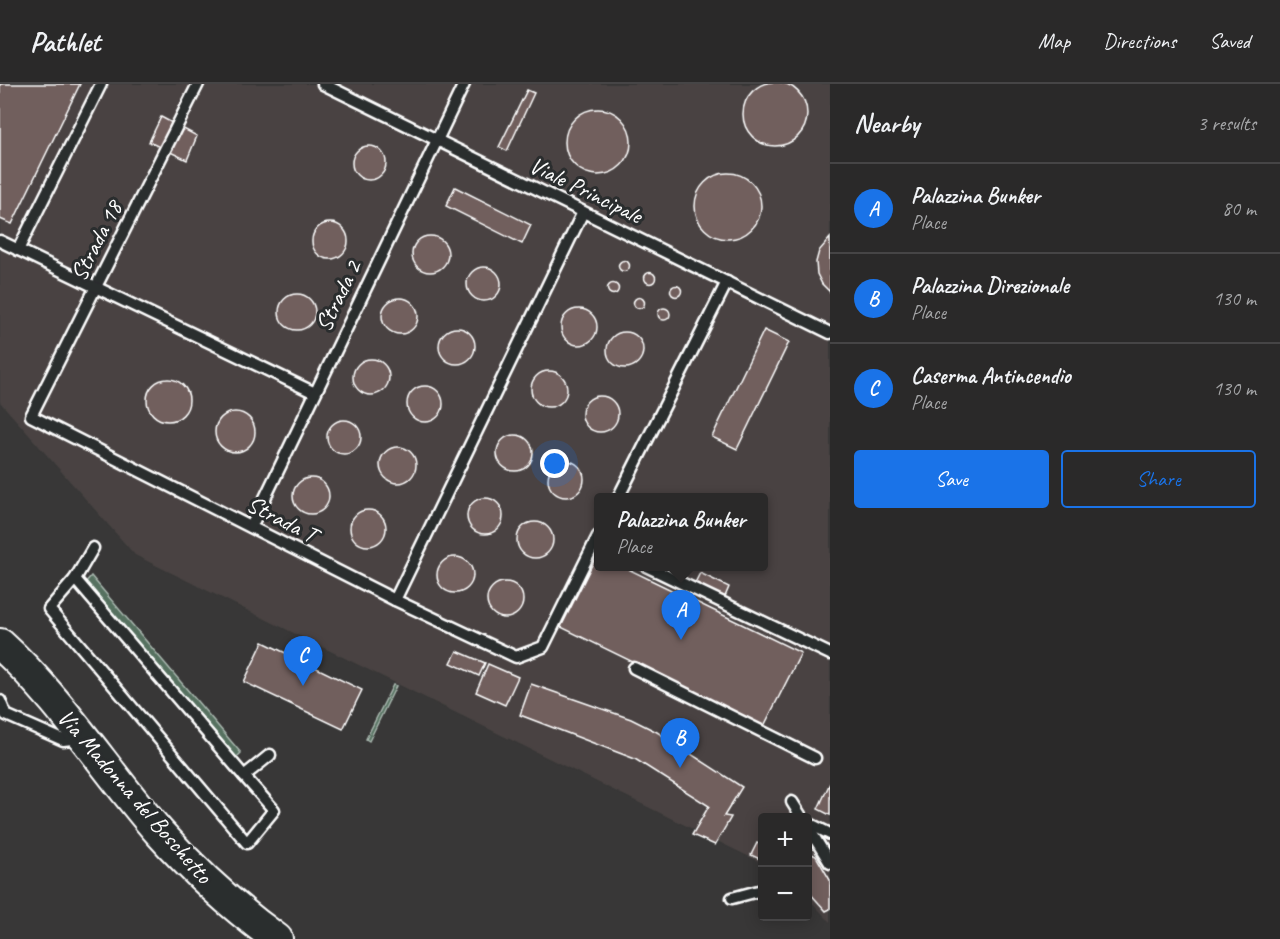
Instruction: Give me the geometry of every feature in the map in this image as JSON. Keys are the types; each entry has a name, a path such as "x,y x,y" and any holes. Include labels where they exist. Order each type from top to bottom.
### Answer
{"main road":[{"name":"Via Madonna del Boschetto","path":"0,644 30,673 160,832 222,895 277,939"}],"lane":[{"path":"18,250 101,84"},
{"name":"Strada 18","path":"31,416 198,84"},
{"name":"Viale Principale","path":"323,84 830,333"},
{"name":"Strada 2","path":"251,527 464,84"},
{"path":"395,600 583,212"},
{"path":"0,241 315,393"},
{"path":"621,493 727,282"},
{"name":"Strada T","path":"31,416 395,600 516,657 543,647 594,549"},
{"path":"75,579 274,810 248,843 49,609 75,579 93,548"},
{"path":"654,571 830,654"},
{"path":"634,668 815,758"},
{"path":"0,700 6,716 63,740 84,738"},
{"path":"244,776 270,755"},
{"path":"792,802 799,813"},
{"path":"812,827 830,834"},
{"path":"812,833 830,863"},
{"path":"732,898 758,891"}],"shaded area":[{"path":"0,84 830,84 830,922 812,902 812,813 758,813 758,861 135,555 0,402"}],"green space":[{"path":"91,576 241,753 235,759 85,583"},
{"path":"393,685 396,686 369,741 366,739"}],"building":[{"path":"769,82 781,82 798,91 805,102 807,114 805,126 798,137 781,146 769,146 757,141 748,132 743,120 743,108 748,96 757,87"},
{"path":"0,84 80,84 12,224 0,219"},
{"path":"527,90 534,93 507,151 499,147"},
{"path":"598,109 611,112 621,119 628,129 631,142 628,155 621,165 611,172 598,175 585,172 575,165 568,155 565,142 568,129 575,119 585,112"},
{"path":"161,117 197,136 187,160 149,142"},
{"path":"369,146 381,151 386,163 381,175 369,180 357,175 352,163 357,151"},
{"path":"728,173 741,176 751,183 758,193 761,206 758,219 751,229 741,236 728,239 715,236 705,229 698,219 695,206 698,193 705,183 715,176"},
{"path":"455,187 531,225 522,244 446,206"},
{"path":"330,223 343,228 348,241 343,254 330,259 317,254 312,241 317,228"},
{"path":"430,236 443,241 448,254 443,267 430,272 417,267 412,254 417,241"},
{"path":"830,238 830,292 822,284 817,274 816,262 819,251"},
{"path":"624,260 630,266 624,272 618,266"},
{"path":"484,267 496,272 501,284 496,296 484,301 472,296 467,284 472,272"},
{"path":"650,272 656,278 650,284 644,278"},
{"path":"613,283 619,289 613,295 607,289"},
{"path":"676,285 682,291 676,297 670,291"},
{"path":"297,294 310,299 315,312 310,325 297,330 284,325 279,312 284,299"},
{"path":"400,298 413,303 418,316 413,329 400,334 387,329 382,316 387,303"},
{"path":"639,298 643,299 643,307 639,308 635,307 634,303 635,299"},
{"path":"666,308 670,314 666,320 662,320 658,312"},
{"path":"579,309 592,314 597,327 592,340 579,345 566,340 561,327 566,314"},
{"path":"457,328 469,334 475,346 469,358 457,364 445,358 439,346 445,334"},
{"path":"764,330 789,342 737,449 712,437"},
{"path":"625,332 638,337 643,350 638,363 625,368 612,363 607,350 612,337"},
{"path":"371,359 384,364 389,377 384,390 371,395 358,390 353,377 358,364"},
{"path":"549,371 561,377 567,389 561,401 549,407 537,401 531,389 537,377"},
{"path":"168,379 183,385 189,400 183,415 168,421 153,415 147,400 153,385"},
{"path":"425,386 438,391 443,404 438,417 425,422 412,417 407,404 412,391"},
{"path":"600,396 613,401 618,414 613,427 600,432 587,427 582,414 587,401"},
{"path":"235,412 243,413 249,418 254,424 254,440 249,446 243,451 235,452 227,451 221,446 216,440 215,432 216,424 221,418 227,413"},
{"path":"344,420 356,425 361,437 356,449 344,454 332,449 327,437 332,425"},
{"path":"515,435 528,440 533,453 528,466 515,471 502,466 497,453 502,440"},
{"path":"398,447 411,452 416,465 411,478 398,483 385,478 380,465 385,452"},
{"path":"566,461 578,467 584,479 578,491 566,497 554,491 548,479 554,467"},
{"path":"311,478 324,483 329,496 324,509 311,514 298,509 293,496 298,483"},
{"path":"485,498 498,503 503,516 498,529 485,534 472,529 467,516 472,503"},
{"path":"368,510 381,515 386,528 381,541 368,546 355,541 350,528 355,515"},
{"path":"535,522 547,528 553,540 547,552 535,558 523,552 517,540 523,528"},
{"path":"455,557 468,562 473,575 468,588 455,593 442,588 437,575 442,562"},
{"path":"594,561 594,571 632,571 801,653 764,726 561,627"},
{"path":"700,573 729,587 724,599 694,585"},
{"path":"505,582 518,587 523,600 518,613 505,618 492,613 487,600 492,587"},
{"path":"263,642 362,690 343,729 244,682"},
{"path":"457,651 485,663 479,676 451,663"},
{"path":"488,664 518,677 505,705 476,692"},
{"path":"531,684 631,719 657,732 742,787 724,816 731,817 715,845 692,835 709,806 635,759 520,715"},
{"path":"830,783 830,815 818,809"},
{"path":"757,843 758,843 758,858 751,855"},
{"path":"812,854 816,856 830,880 830,909 826,911 812,895"}],"place":[{"name":"Palazzina Bunker","path":"681,640"},
{"name":"Caserma Antincendio","path":"303,686"},
{"name":"Palazzina Direzionale","path":"680,768"}]}
